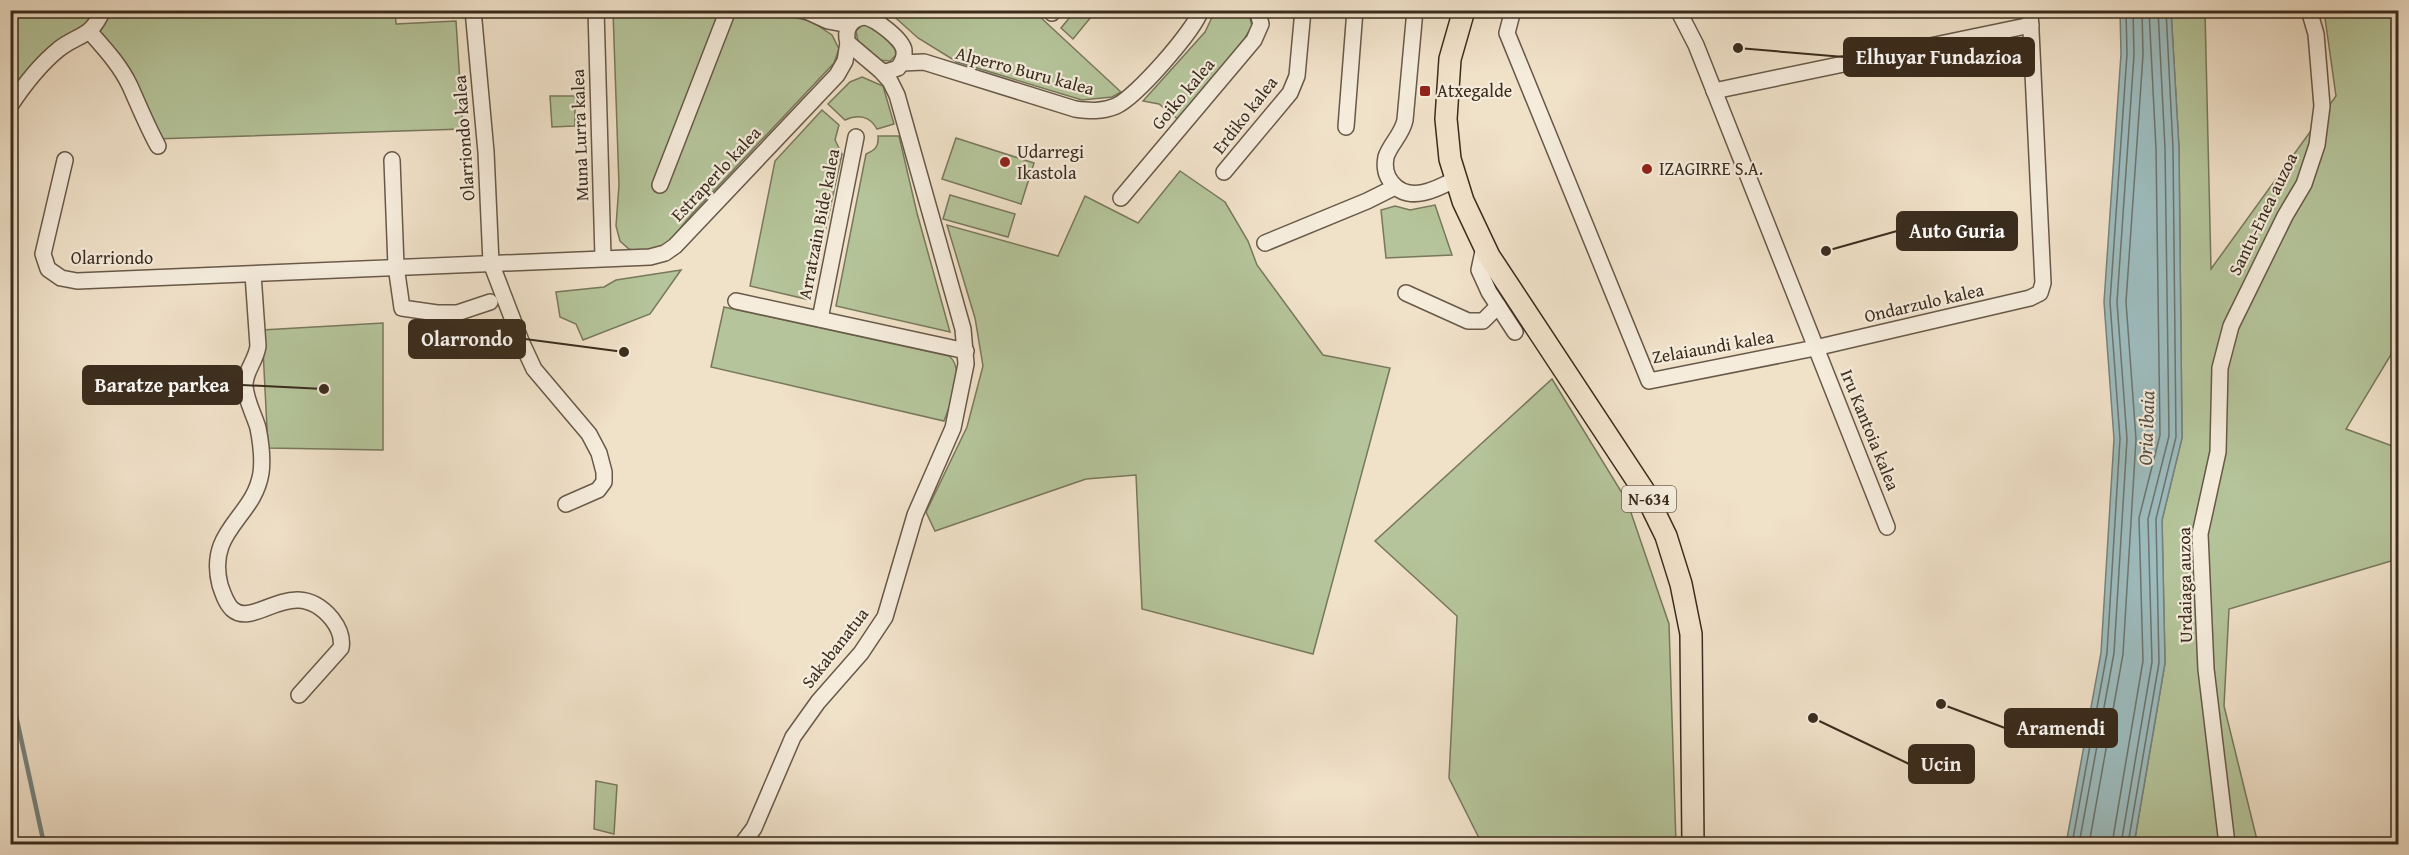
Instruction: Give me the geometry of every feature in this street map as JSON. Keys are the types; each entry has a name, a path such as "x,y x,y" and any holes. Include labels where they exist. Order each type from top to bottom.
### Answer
{"highway":[{"name":"N-634","path":"1464,10 1454,42 1448,78 1446,118 1449,150 1456,179 1472,222 1484,247 1518,302 1632,469 1656,513 1674,560 1691,634 1694,844"}],"street":[{"path":"10,106 36,70 60,48 90,32 103,10"},
{"name":"Olarriondo kalea","path":"473,10 486,152 491,263 534,369 589,434 599,453 604,472 604,482 598,490 566,504"},
{"name":"Muna Lurra kalea","path":"596,10 603,258"},
{"path":"660,185 728,10"},
{"path":"804,10 828,21 871,16 902,45 904,51 897,80 897,95"},
{"name":"Alperro Buru kalea","path":"877,69 892,71 901,64 924,63 1085,111 1106,109 1125,102 1133,95 1190,30 1201,10"},
{"name":"Goiko kalea","path":"1121,198 1254,40 1261,24 1257,10"},
{"name":"Erdiko kalea","path":"1224,172 1290,93 1297,76 1303,10"},
{"path":"1346,126 1355,10"},
{"path":"1415,10 1405,120 1403,129 1386,159 1387,173 1395,187 1404,192 1418,194 1440,188 1456,179"},
{"path":"1454,42 1455,10"},
{"name":"Zelaiaundi kalea","path":"1513,10 1507,33 1649,381 1815,348"},
{"path":"1678,10 1696,45 1815,348"},
{"name":"Santu-Enea auzoa","path":"2230,326 2304,183 2317,146 2322,106 2316,34 2309,10"},
{"path":"1714,91 2030,18"},
{"name":"Ondarzulo kalea","path":"1815,348 2030,298 2040,292 2043,283 2030,18"},
{"name":"Estraperlo kalea","path":"603,258 650,257 665,253 675,246 837,75 846,61 848,43 846,38 851,20"},
{"path":"90,32 112,56 129,84 158,146"},
{"path":"848,43 890,81 897,95"},
{"path":"837,75 855,67 877,69"},
{"name":"Sakabanatua","path":"742,844 754,828 793,737 819,702 861,653 885,617 915,515 953,428 960,398 966,351 963,329 897,95"},
{"name":"Arratzain Bide kalea","path":"820,319 856,137"},
{"name":"Olarriondo","path":"65,160 43,254 48,269 61,278 77,281 253,274"},
{"path":"392,160 396,266 402,308 437,313 458,313 490,302"},
{"path":"1265,243 1395,187"},
{"path":"1484,247 1479,270 1515,332"},
{"path":"299,695 341,648 342,640 336,625 315,604 304,600 276,604 251,614 240,614 233,610 223,596 217,573 222,542 256,490 260,476 262,456 258,428 245,384 248,369 256,358 258,346 253,274 603,258"},
{"path":"1406,293 1468,321 1483,321 1498,306"},
{"name":"Arratzain Bide kalea","path":"736,301 966,351"},
{"name":"Urdaiaga auzoa","path":"2228,844 2206,669 2200,534 2218,452 2220,368 2230,326"},
{"name":"Iru Kantoia kalea","path":"1815,348 1887,526"}],"green space":[{"path":"395,10 396,24 456,21 463,129 154,139 90,33 60,48 11,106 11,11"},
{"path":"613,11 761,11 811,21 832,35 839,49 834,63 692,214 668,243 656,251 645,253 629,249 620,241 616,226 619,185"},
{"path":"888,11 1043,11 1039,16 1121,92 1112,97 1082,100 957,62 918,38"},
{"path":"1075,11 1096,11 1073,39 1061,28"},
{"path":"1215,11 1241,11 1250,18 1252,26 1245,38 1179,120 1159,104 1143,101 1205,32"},
{"path":"2171,11 2205,11 2211,269 2336,96 2324,11 2398,11 2398,343 2346,429 2398,448 2398,559 2229,609 2224,706 2258,844 2134,844 2165,663 2162,520 2182,438 2179,148"},
{"path":"870,24 894,44 896,55 890,61 879,60 858,42 856,31 862,25"},
{"path":"862,77 883,86 894,124 877,129 871,121 863,117 845,120 828,104 850,82"},
{"path":"550,96 575,96 575,126 552,127"},
{"path":"822,110 839,125 835,140 842,154 810,300 750,286 775,161"},
{"path":"878,136 899,136 917,213 950,332 836,306 866,154 876,148"},
{"path":"956,138 1034,163 1021,204 942,179"},
{"path":"1180,171 1225,202 1248,241 1257,265 1323,355 1390,368 1313,654 1142,609 1136,475 1086,479 935,531 926,512 967,427 983,366 975,318 947,225 1058,256 1085,196 1138,223"},
{"path":"950,195 1015,214 1008,237 943,219"},
{"path":"1435,205 1452,255 1386,258 1381,210 1395,206 1410,210"},
{"path":"681,270 650,314 583,340 576,324 560,317 556,292 604,287 616,280"},
{"path":"724,307 949,356 954,362 956,378 953,397 944,421 711,367"},
{"path":"383,323 383,450 268,448 262,330"},
{"path":"1552,379 1627,501 1669,624 1676,844 1482,844 1449,778 1457,616 1375,541"},
{"path":"596,781 617,785 614,834 594,829"}],"water":[{"name":"Oria ibaia","path":"2120,11 2171,11 2179,148 2182,438 2162,520 2165,663 2134,844 2066,844 2101,653 2114,439 2104,302 2121,54"}],"waterway":[{"path":"10,688 44,844"}],"place":[{"name":"Elhuyar Fundazioa","path":"1738,48"},
{"name":"Atxegalde","path":"1425,91"},
{"name":"Udarregi Ikastola","path":"1005,162"},
{"name":"IZAGIRRE S.A.","path":"1647,169"},
{"name":"Auto Guria","path":"1826,251"},
{"name":"Olarrondo","path":"624,352"},
{"name":"Baratze parkea","path":"324,389"},
{"name":"Aramendi","path":"1941,704"},
{"name":"Ucin","path":"1813,718"}]}
